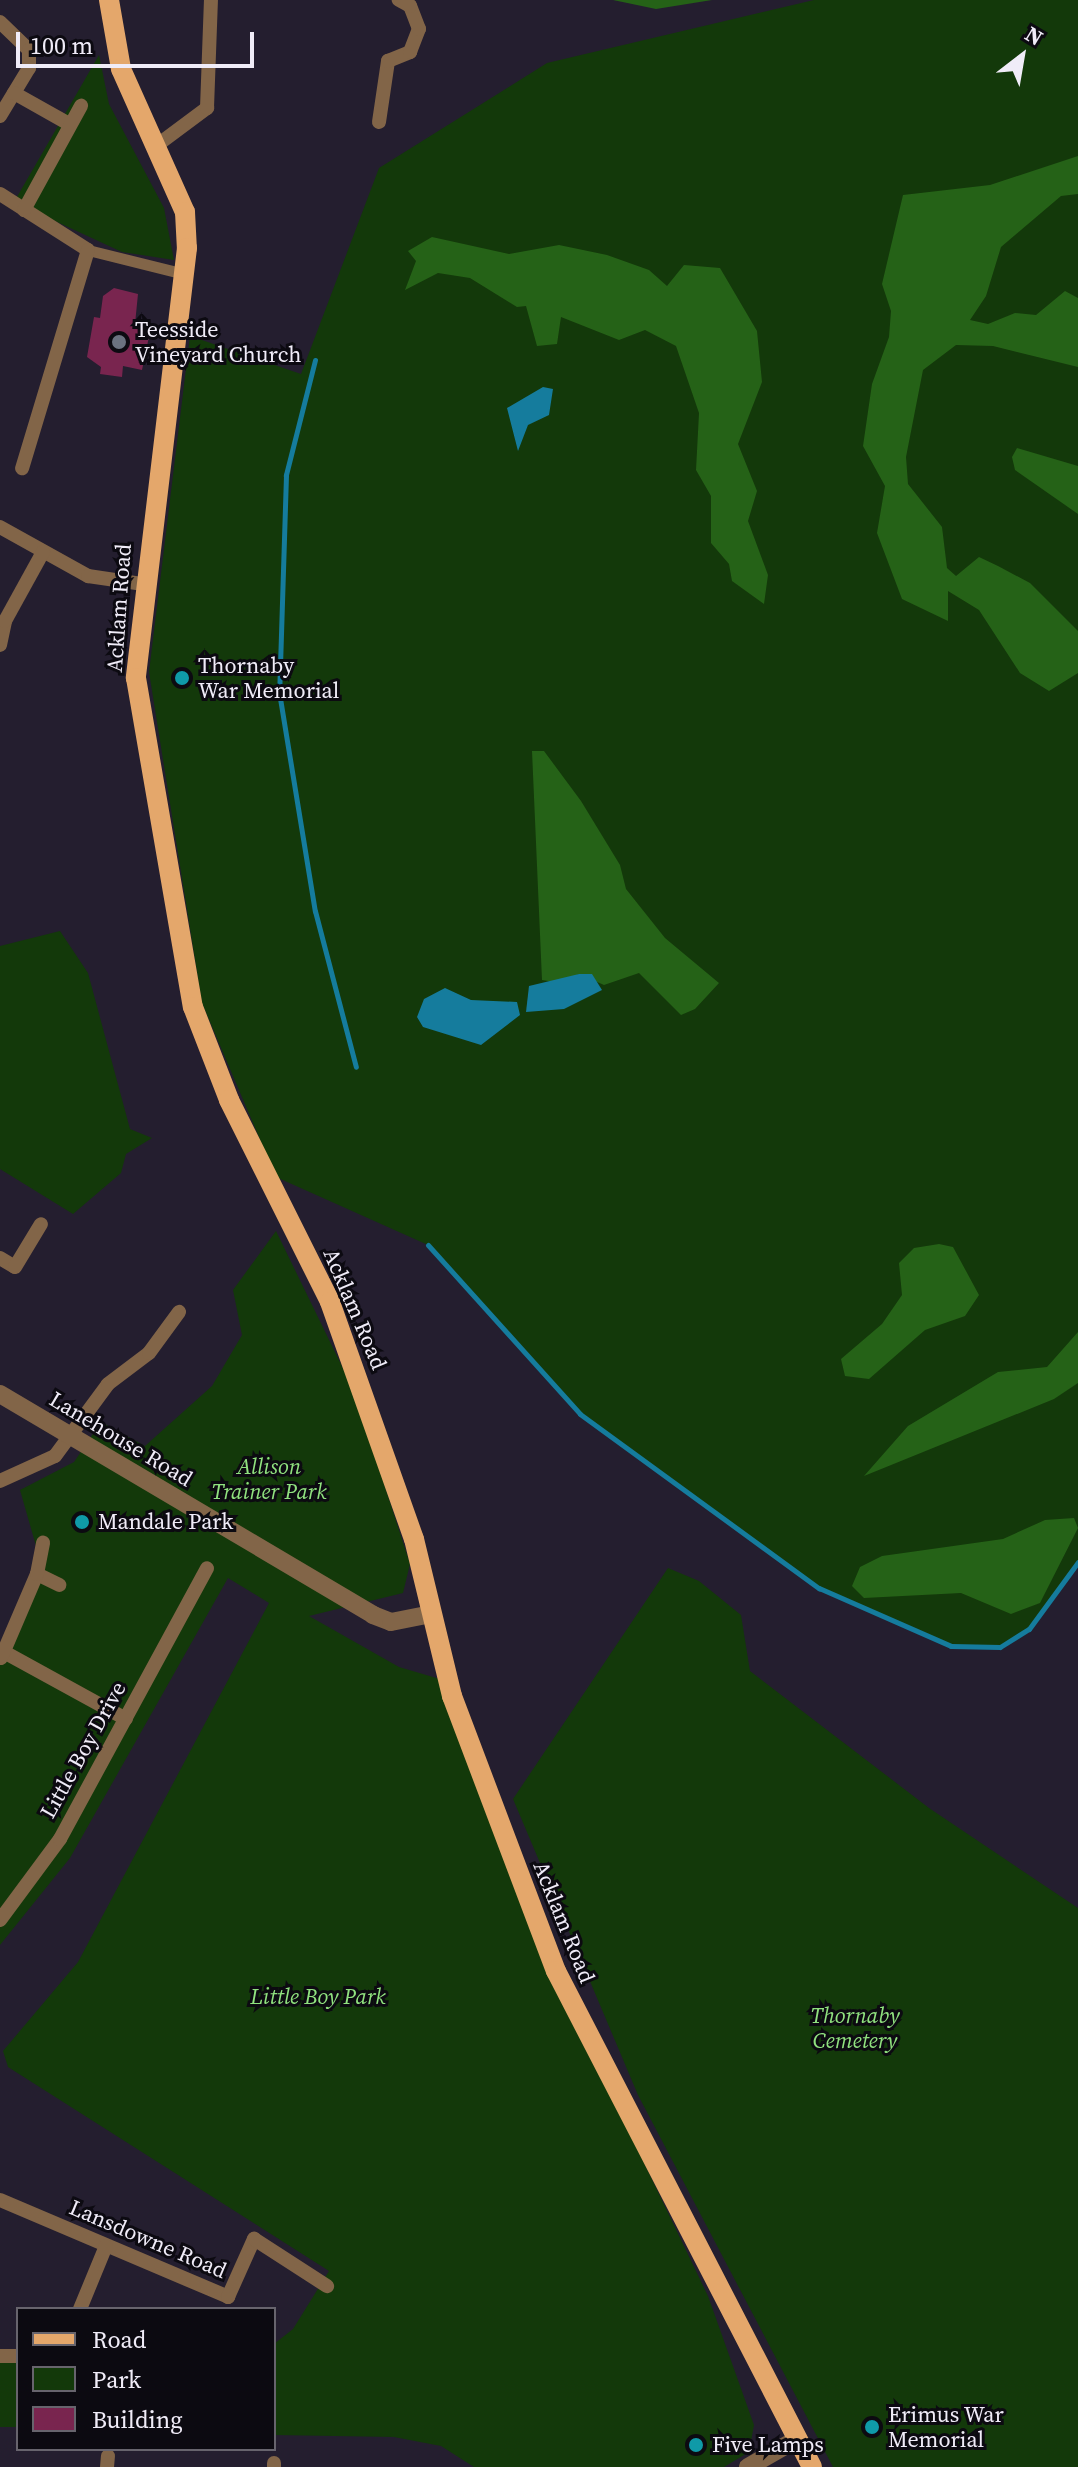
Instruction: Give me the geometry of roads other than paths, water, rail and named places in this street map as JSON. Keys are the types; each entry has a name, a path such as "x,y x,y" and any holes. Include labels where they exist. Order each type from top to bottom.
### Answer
{"main road":[{"name":"Acklam Road","path":"109,0 121,69 185,212 184,274 143,584 136,678 193,1007 229,1100 330,1302 401,1497 452,1696 556,1971 812,2467"}],"street":[{"path":"156,146 207,108 211,0"},
{"path":"379,122 388,61 410,52 419,29 410,6 399,0"},
{"path":"0,22 29,50 29,68 0,116"},
{"path":"14,93 69,124"},
{"path":"24,210 81,106"},
{"path":"0,194 88,250 184,274"},
{"path":"22,468 88,250"},
{"path":"0,527 88,576 143,584"},
{"path":"0,645 5,621 43,552"},
{"path":"0,1258 15,1267 41,1224"},
{"path":"0,1481 47,1462 108,1384 149,1353 179,1312"},
{"name":"Lanehouse Road","path":"0,1394 373,1615 391,1622 431,1614"},
{"path":"43,1543 37,1574 2,1656 126,1719"},
{"name":"Little Boy Drive","path":"0,1920 60,1839 126,1719 187,1590 207,1568"},
{"path":"37,1574 60,1585"},
{"name":"Lansdowne Road","path":"0,2200 228,2297 254,2239 327,2286"},
{"path":"81,2307 106,2246"},
{"path":"748,2467 797,2439"}],"water":[{"path":"543,387 553,389 549,415 528,425 518,451 507,408"},
{"path":"579,974 592,974 602,990 564,1009 526,1012 529,986"},
{"path":"445,988 471,1000 517,1002 520,1015 481,1045 423,1027 417,1017 424,999"}],"waterway":[{"path":"315,360 286,475 279,692 315,911 356,1067"},
{"path":"428,1245 580,1414 819,1588 951,1646 1000,1647 1029,1629 1078,1562"}],"place":[{"name":"Teesside Vineyard Church","path":"119,342"},
{"name":"Thornaby War Memorial","path":"182,678"},
{"name":"Mandale Park","path":"82,1522"},
{"name":"Erimus War Memorial","path":"872,2427"},
{"name":"Five Lamps","path":"696,2445"}],"park label":[{"name":"Allison Trainer Park","path":"269,1478"},
{"name":"Little Boy Park","path":"318,1997"},
{"name":"Thornaby Cemetery","path":"855,2028"}]}
